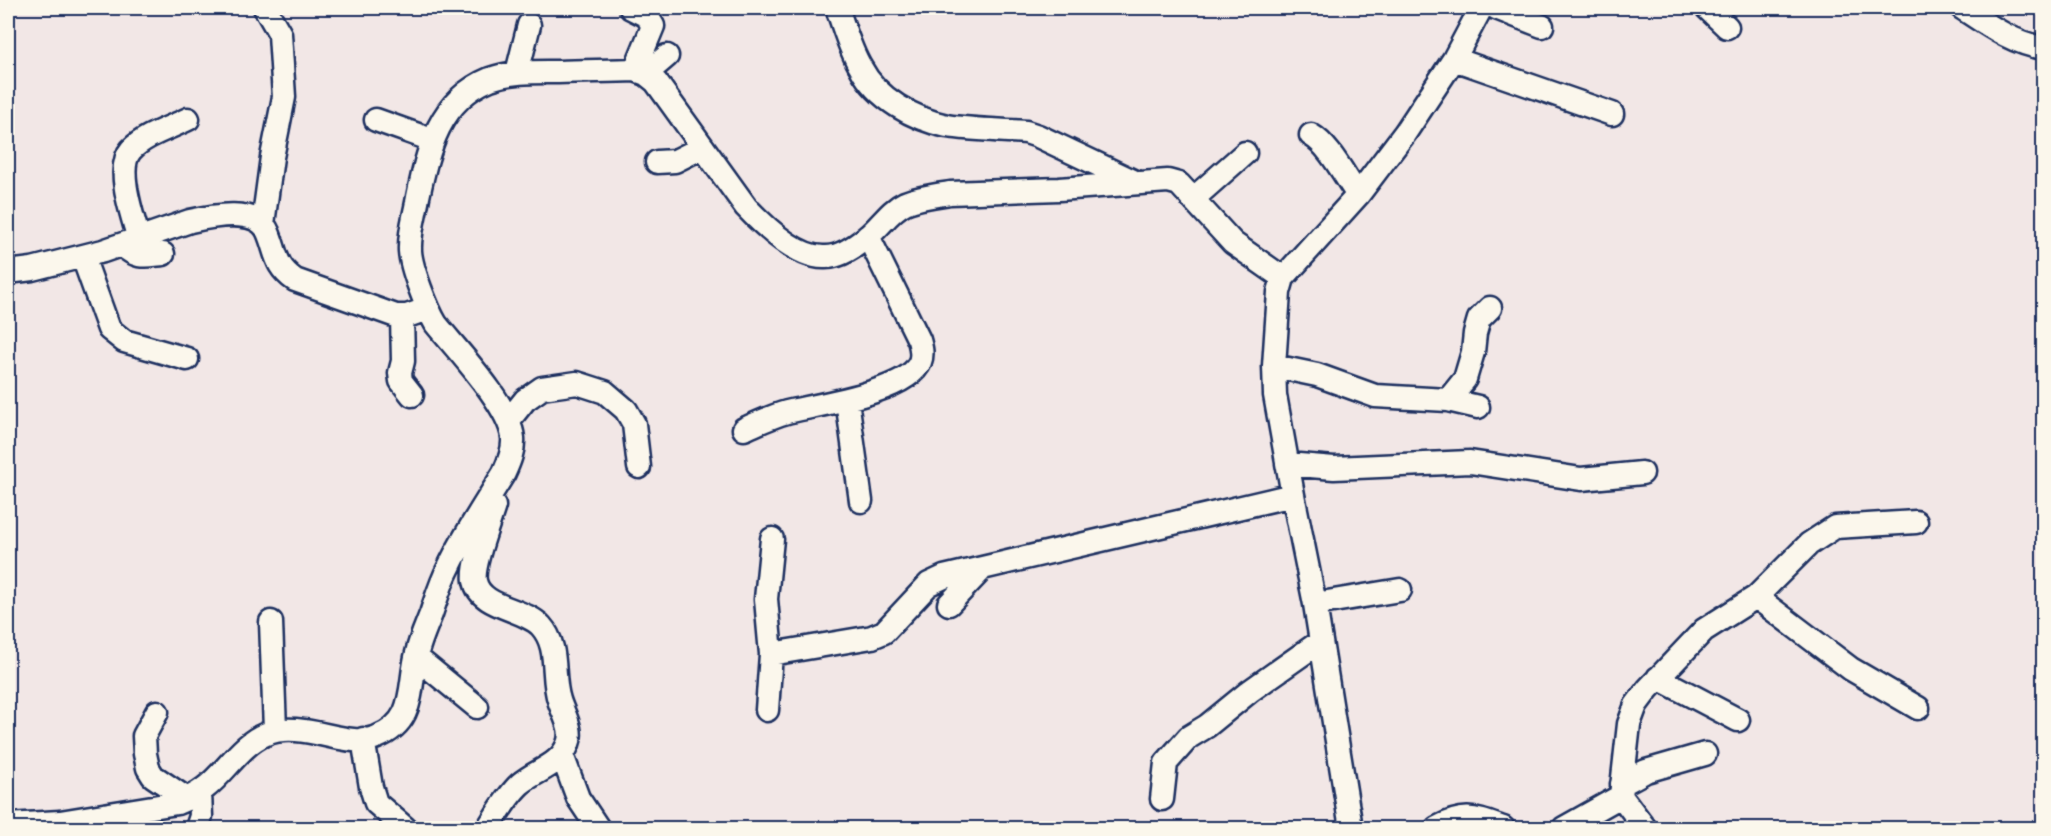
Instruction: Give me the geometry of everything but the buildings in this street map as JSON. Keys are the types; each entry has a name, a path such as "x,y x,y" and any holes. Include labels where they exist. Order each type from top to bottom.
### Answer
{"street":[{"path":"263,224 272,158 284,97 280,34 265,8"},
{"path":"632,8 647,16 653,26 641,72"},
{"path":"837,8 860,67 872,86 904,109 947,126 1026,132 1138,183"},
{"path":"1352,828 1316,604 1275,395 1274,366 1279,292 1283,278 1358,195 1405,133 1454,59 1481,8"},
{"path":"1496,8 1542,26"},
{"path":"1707,8 1727,27"},
{"path":"1962,8 2008,38 2043,48"},
{"path":"518,73 529,25"},
{"path":"8,825 60,822 177,803 193,795 259,736 275,730 291,728 363,740 388,733 402,720 410,702 416,657 447,571 504,473 511,458 514,439 509,420 500,404 436,324 428,309 410,254 410,237 432,140 449,109 467,93 488,80 510,73 641,72 667,56"},
{"path":"1454,59 1612,114"},
{"path":"641,72 656,82 746,207 757,219 789,244 807,254 826,258 847,252 905,203 936,195 1168,181 1179,184 1233,243 1283,278"},
{"path":"163,254 139,257 128,251 131,242 124,174 126,161 130,150 150,137 188,119"},
{"path":"376,120 432,140"},
{"path":"1311,135 1328,151 1358,195"},
{"path":"657,162 675,161 703,147"},
{"path":"1193,199 1245,153"},
{"path":"8,272 32,269 83,256 190,221 245,216 255,218 263,224 277,262 294,280 396,316 407,316 428,309"},
{"path":"744,429 786,412 847,400 898,381 913,372 920,363 922,352 919,340 868,236"},
{"path":"83,256 109,329 116,337 187,359"},
{"path":"1448,400 1465,379 1479,319 1490,308"},
{"path":"402,316 401,381 412,395"},
{"path":"1274,366 1317,375 1375,396 1448,400 1478,407"},
{"path":"509,420 525,400 542,388 577,383 605,392 626,410 634,424 639,467"},
{"path":"847,400 861,501"},
{"path":"1287,464 1334,468 1470,462 1581,479 1642,473"},
{"path":"488,828 512,792 521,783 553,764 562,755 569,743 570,729 558,699 554,653 545,630 530,618 489,600 480,593 475,582 475,568 504,473"},
{"path":"771,654 872,637 884,632 929,584 944,577 1293,495"},
{"path":"1645,828 1621,790 1629,724 1636,705 1658,678 1704,630 1756,597 1809,544 1835,527 1916,522"},
{"path":"767,710 771,654 766,599 772,539"},
{"path":"949,604 983,568"},
{"path":"1316,604 1400,590"},
{"path":"1756,597 1851,669 1918,708"},
{"path":"271,622 275,730"},
{"path":"1162,799 1166,763 1189,737 1321,640"},
{"path":"416,657 477,707"},
{"path":"1658,678 1738,720"},
{"path":"157,712 144,736 148,768 153,776 193,795 201,816 201,827"},
{"path":"363,740 371,787 376,802 405,828"},
{"path":"1564,828 1646,771 1705,754"},
{"path":"562,755 578,798 598,828"},
{"path":"1437,828 1464,817 1478,819 1503,828"}]}
